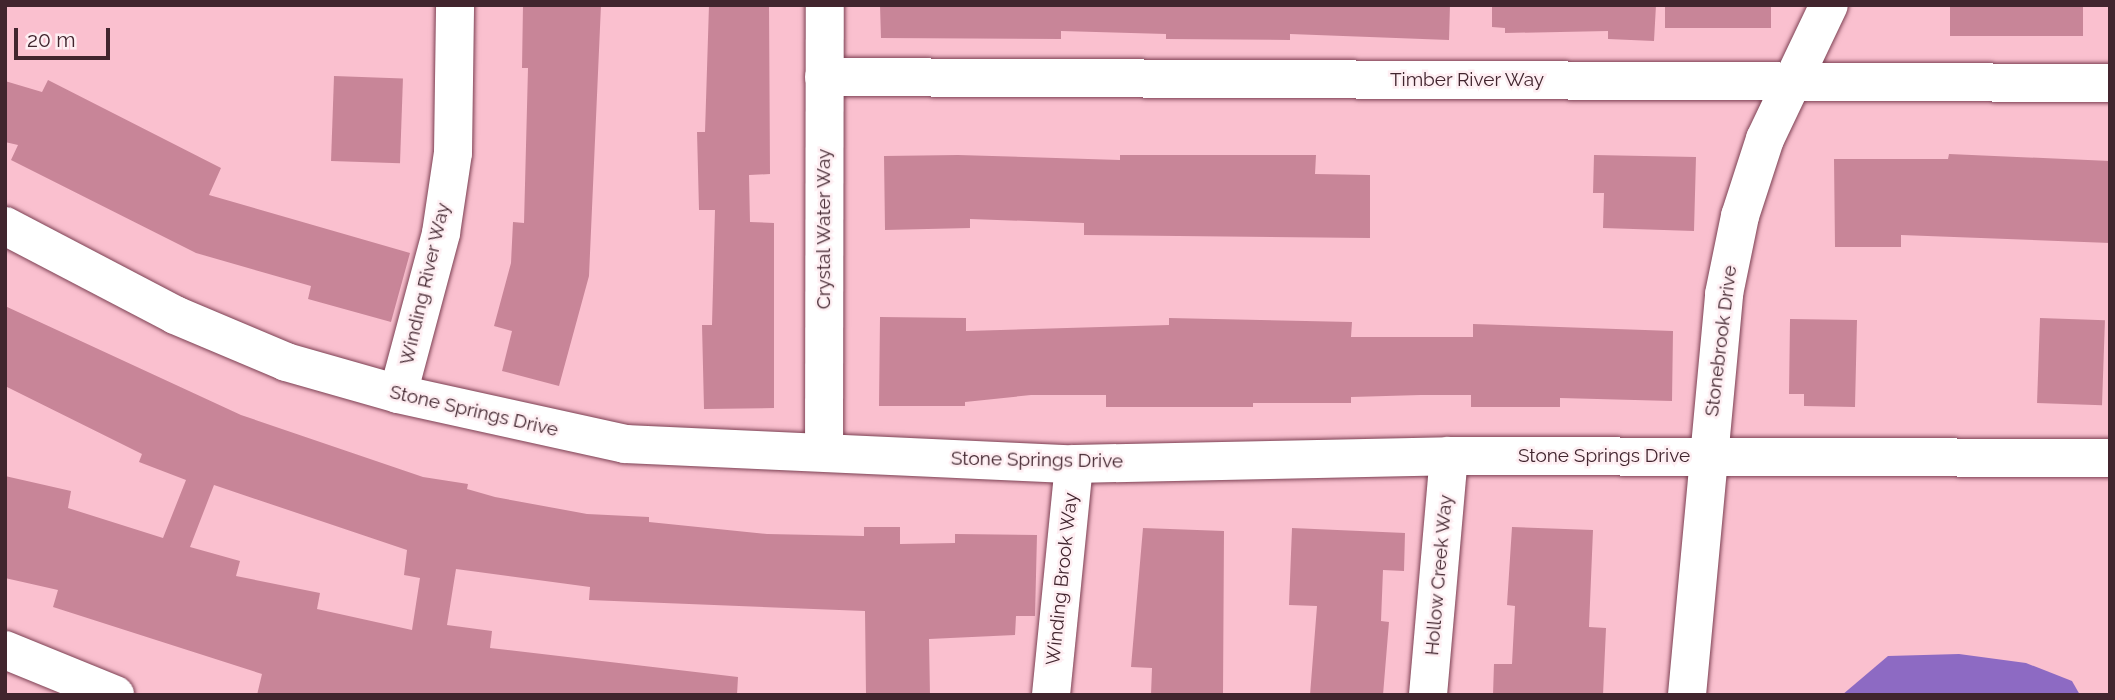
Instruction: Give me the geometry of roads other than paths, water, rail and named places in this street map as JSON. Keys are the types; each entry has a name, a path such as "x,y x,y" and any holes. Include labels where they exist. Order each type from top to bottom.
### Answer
{"street":[{"name":"Winding River Way","path":"398,394 440,233 451,166 455,5"},
{"name":"Crystal Water Way","path":"824,452 825,5"},
{"name":"Stonebrook Drive","path":"1687,695 1724,294 1740,216 1790,81 1829,5"},
{"name":"Timber River Way","path":"824,77 2110,83"},
{"name":"Stone Springs Drive","path":"5,226 188,320 286,362 398,394 625,444 1074,464 1449,456 2110,458"},
{"name":"Hollow Creek Way","path":"1428,695 1449,456"},
{"name":"Winding Brook Way","path":"1051,695 1074,464"},
{"path":"5,650 115,695"}]}
